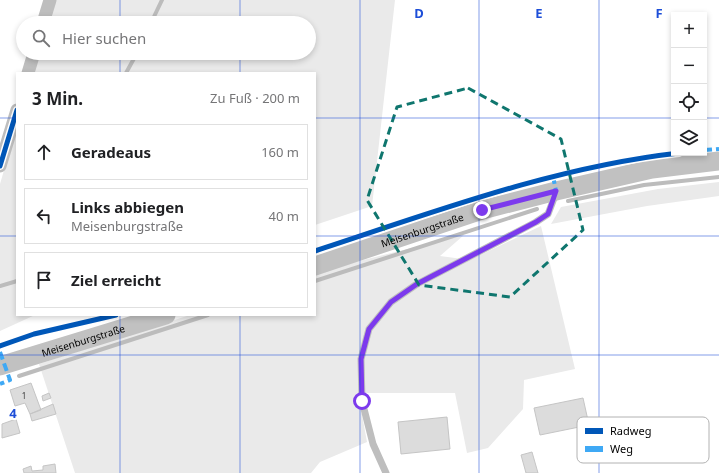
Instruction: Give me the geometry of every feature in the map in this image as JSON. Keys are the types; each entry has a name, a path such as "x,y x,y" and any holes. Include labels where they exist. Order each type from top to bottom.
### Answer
{"main road":[{"name":"Meisenburgstraße","path":"316,266 482,210 652,169 719,161"},
{"name":"Meisenburgstraße","path":"0,366 163,316"}],"street":[{"path":"45,16 50,0"},
{"path":"28,72 32,60"},
{"path":"0,166 16,113"}],"lane":[{"path":"386,473 373,444 362,401 361,359 369,329 391,302 417,284 536,222 548,214 556,191"}],"highlighted area":[{"path":"468,88 561,139 583,230 510,297 419,285 367,200 397,107"}],"shaded area":[{"path":"54,0 395,0 372,206 316,225 316,72 33,72 37,60 316,60 316,16 49,16"},
{"path":"16,129 16,316 33,316 0,331 0,184"},
{"path":"719,182 719,196 647,206 551,224 561,207 658,189"},
{"path":"541,226 575,369 524,380 523,409 488,448 467,453 455,393 358,393 367,442 320,462 311,473 75,473 39,364 187,316 316,316 316,274 343,265 464,235 440,256 470,260"}],"building":[{"path":"31,383 41,410 30,414 25,403 15,406 10,390"},
{"path":"49,393 51,398 43,401 42,396"},
{"path":"583,398 587,417 577,417 577,427 540,435 534,408"},
{"path":"53,404 56,414 32,421 30,414"},
{"path":"447,417 450,449 401,454 398,422"},
{"path":"16,419 20,433 2,438 2,424"},
{"path":"532,452 538,473 526,473 521,455"},
{"path":"55,464 56,473 24,473 23,469 31,466 32,471 43,470 43,466"}],"waterway":[{"path":"154,16 162,0"},
{"path":"127,72 133,60"},
{"path":"568,201 644,185 719,177"},
{"path":"316,281 537,209"},
{"path":"0,286 16,281"},
{"path":"19,376 205,316"}],"marked path":[{"path":"707,150 719,149"},
{"path":"553,176 556,191"},
{"path":"0,352 10,380 0,384"}],"cycle path":[{"path":"0,166 16,113"},
{"path":"316,251 450,207 540,180 586,169 671,154"},
{"path":"0,346 34,334 112,316"}],"route":[{"path":"362,401 361,359 369,329 391,302 417,284 536,222 548,214 556,191 482,210"}]}
